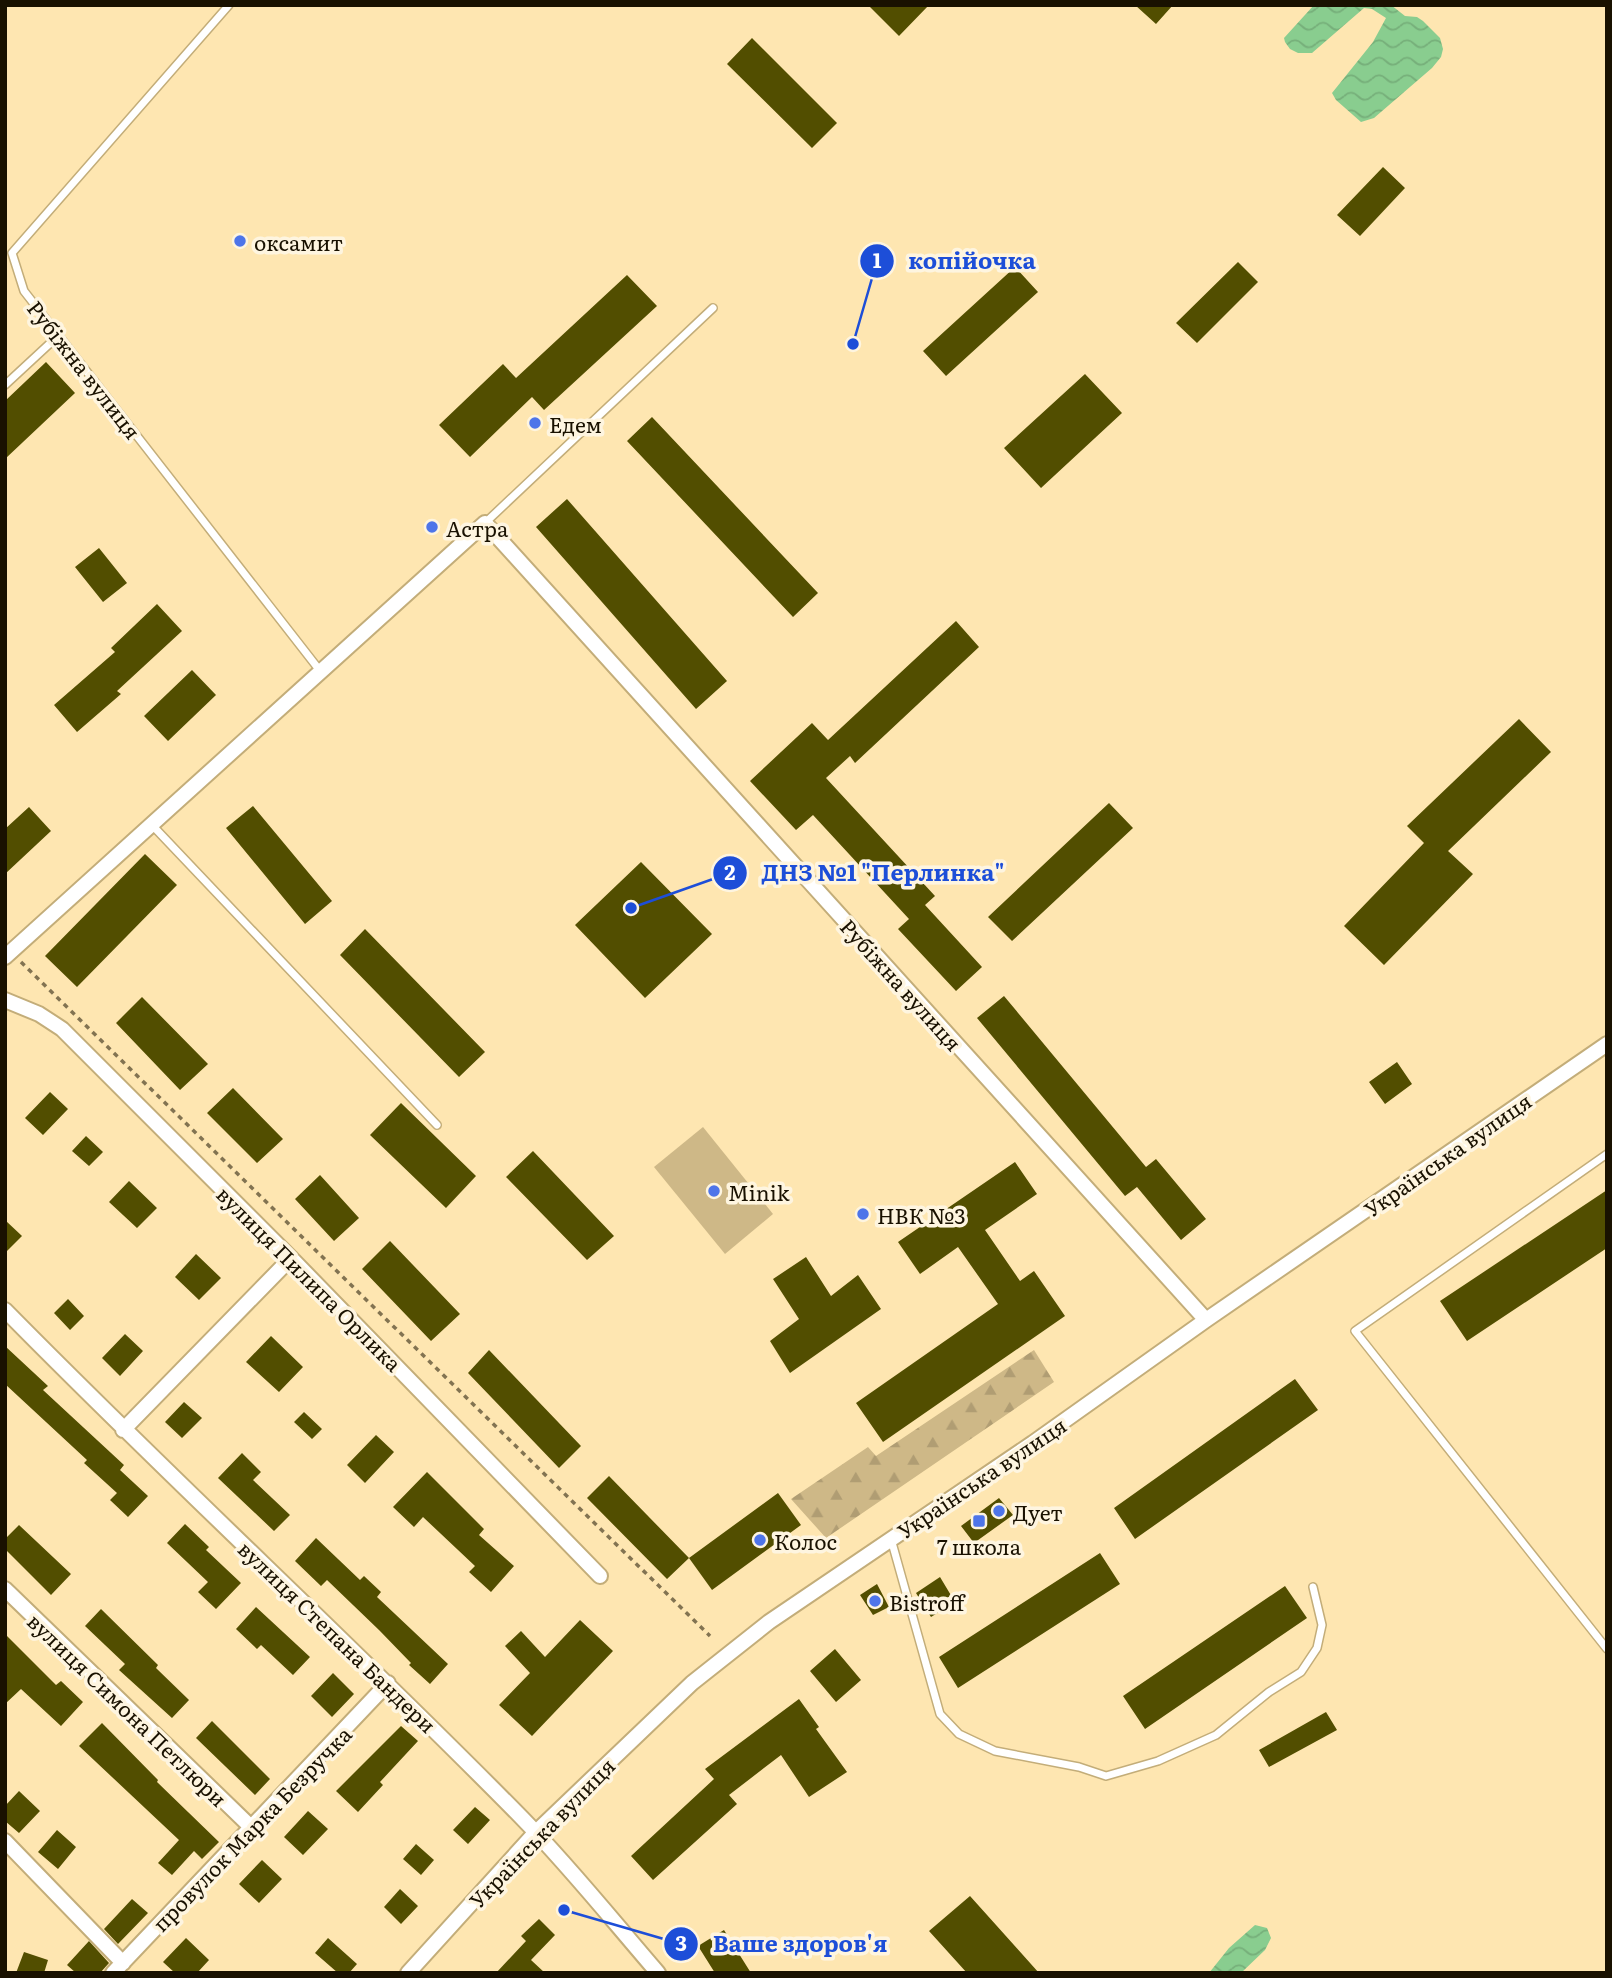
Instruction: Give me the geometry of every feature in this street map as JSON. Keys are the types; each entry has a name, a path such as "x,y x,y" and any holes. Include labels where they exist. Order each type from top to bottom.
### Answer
{"street":[{"path":"8,954 485,523"},
{"name":"Рубіжна вулиця","path":"485,523 1206,1320"},
{"name":"вулиця Пилипа Орлика","path":"5,1000 39,1014 62,1029 291,1258 600,1576"},
{"name":"Українська вулиця","path":"408,1973 535,1833 692,1683 769,1622 1033,1443 1206,1320 1607,1044"},
{"path":"122,1430 291,1258"},
{"name":"вулиця Степана Бандери","path":"5,1310 122,1430 388,1683 535,1833 650,1970"},
{"name":"вулиця Симона Петлюри","path":"5,1589 252,1828"},
{"name":"провулок Марка Безручка","path":"118,1968 388,1683"},
{"path":"5,1841 118,1968"}],"lane":[{"name":"Рубіжна вулиця","path":"224,7 12,253 24,291 321,672"},
{"path":"485,523 713,309"},
{"path":"5,385 59,335"},
{"path":"152,825 436,1125"},
{"path":"1607,1154 1355,1331 1607,1650"},
{"path":"891,1539 940,1714 959,1734 995,1751 1079,1767 1106,1776 1158,1760 1216,1735 1269,1692 1301,1672 1317,1648 1322,1625 1313,1587"}],"path":[{"path":"8,954 710,1636"}],"green space":[{"name":"Minik","path":"703,1127 773,1214 725,1254 654,1167"},
{"path":"1034,1350 1054,1382 826,1538 791,1499 868,1447 876,1456"}],"water":[{"path":"1314,5 1391,5 1405,16 1417,17 1423,21 1440,38 1443,49 1441,57 1374,118 1361,122 1336,100 1332,93 1373,42 1386,18 1372,9 1364,8 1312,53 1298,53 1290,49 1284,38"},
{"path":"1255,1925 1267,1928 1271,1938 1265,1950 1241,1973 1209,1973 1229,1948"}],"building":[{"path":"868,5 929,5 899,36"},
{"path":"1135,5 1173,5 1156,24"},
{"path":"752,38 837,123 812,148 727,64"},
{"path":"1383,167 1405,188 1360,236 1337,215"},
{"path":"1238,262 1258,282 1197,343 1176,323"},
{"path":"1015,267 1038,292 946,376 923,351"},
{"path":"627,275 657,306 544,410 532,397 470,457 439,425 503,364 516,378"},
{"path":"46,362 75,393 5,459 5,401"},
{"path":"1085,374 1122,413 1041,488 1004,448"},
{"path":"652,417 818,593 793,617 627,441"},
{"path":"567,499 727,681 696,709 536,527"},
{"path":"99,548 127,583 103,602 75,567"},
{"path":"157,604 182,631 117,691 121,694 77,732 54,705 115,652 111,648"},
{"path":"956,621 979,647 855,763 850,756 826,778 935,896 925,905 982,967 956,991 898,929 909,919 813,815 796,830 750,781 812,723 828,740"},
{"path":"192,670 216,695 168,741 144,716"},
{"path":"1519,719 1551,752 1448,851 1473,874 1384,965 1344,926 1424,843 1407,826"},
{"path":"1109,803 1133,828 1012,941 988,917"},
{"path":"253,806 332,901 305,924 226,828"},
{"path":"29,807 51,831 5,874 5,829"},
{"path":"145,854 177,885 77,987 45,956"},
{"path":"641,862 712,934 645,998 575,925"},
{"path":"365,929 485,1052 459,1077 340,955"},
{"path":"1004,996 1146,1167 1156,1159 1206,1219 1181,1240 1137,1187 1125,1196 977,1018"},
{"path":"142,997 208,1064 180,1090 116,1023"},
{"path":"1397,1062 1412,1084 1385,1104 1369,1082"},
{"path":"233,1088 283,1139 257,1163 207,1113"},
{"path":"50,1092 68,1109 43,1135 25,1118"},
{"path":"401,1103 476,1176 446,1208 370,1135"},
{"path":"86,1136 103,1152 89,1166 72,1151"},
{"path":"533,1151 614,1236 587,1260 506,1177"},
{"path":"1015,1162 1037,1194 985,1230 1020,1281 1034,1271 1065,1316 883,1442 856,1403 998,1304 958,1247 920,1274 898,1242"},
{"path":"320,1175 359,1218 334,1241 295,1199"},
{"path":"129,1181 157,1208 137,1228 109,1202"},
{"path":"1607,1190 1607,1248 1467,1341 1440,1301"},
{"path":"5,1220 22,1236 5,1253"},
{"path":"390,1241 460,1314 431,1341 362,1269"},
{"path":"196,1254 221,1278 199,1300 175,1277"},
{"path":"806,1257 831,1296 858,1275 881,1309 790,1373 770,1341 799,1319 773,1279"},
{"path":"68,1299 84,1316 70,1330 54,1313"},
{"path":"125,1334 143,1351 120,1376 102,1358"},
{"path":"271,1336 303,1367 279,1392 246,1362"},
{"path":"5,1346 48,1386 43,1390 124,1465 120,1470 148,1496 128,1517 110,1500 117,1493 84,1463 87,1460 5,1384"},
{"path":"489,1350 581,1446 559,1468 468,1373"},
{"path":"1295,1379 1318,1410 1135,1539 1114,1508"},
{"path":"184,1402 202,1418 182,1438 165,1422"},
{"path":"304,1412 322,1429 312,1439 294,1422"},
{"path":"376,1435 394,1452 365,1483 347,1465"},
{"path":"242,1453 261,1472 253,1480 290,1515 274,1531 218,1478"},
{"path":"427,1472 484,1529 479,1535 514,1566 491,1592 469,1572 475,1566 423,1517 414,1527 393,1507"},
{"path":"609,1476 689,1558 667,1579 587,1498"},
{"path":"778,1493 801,1525 712,1590 689,1558"},
{"path":"999,1498 1013,1515 974,1543 961,1526"},
{"path":"185,1524 209,1547 206,1550 241,1583 216,1609 198,1592 208,1582 167,1543"},
{"path":"19,1525 71,1574 51,1595 5,1549 5,1539"},
{"path":"316,1538 360,1580 364,1576 381,1592 377,1597 448,1664 430,1684 327,1580 321,1586 295,1561"},
{"path":"1100,1553 1120,1584 958,1688 939,1657"},
{"path":"940,1577 955,1602 931,1617 916,1593"},
{"name":"Bistroff","path":"877,1584 889,1607 873,1615 860,1595"},
{"path":"1285,1586 1307,1618 1145,1729 1123,1696"},
{"path":"256,1607 310,1657 293,1675 261,1645 257,1649 236,1629"},
{"path":"101,1609 189,1700 172,1718 119,1670 125,1664 85,1626"},
{"path":"580,1620 613,1651 532,1736 499,1705 530,1673 505,1646 521,1631 545,1657"},
{"path":"5,1634 56,1685 61,1681 83,1702 61,1726 21,1689 5,1704"},
{"path":"835,1649 861,1680 836,1702 810,1671"},
{"path":"333,1673 354,1694 332,1717 311,1696"},
{"path":"799,1699 819,1727 816,1729 847,1772 809,1797 781,1755 729,1795 737,1804 653,1880 631,1856 714,1779 705,1769"},
{"path":"1326,1712 1337,1730 1269,1767 1259,1750"},
{"path":"212,1721 270,1779 255,1795 196,1738"},
{"path":"102,1723 157,1782 219,1842 202,1859 194,1851 172,1875 158,1863 179,1840 79,1746"},
{"path":"401,1726 418,1741 380,1782 383,1785 358,1812 336,1791"},
{"path":"19,1791 40,1811 19,1833 5,1821 5,1806"},
{"path":"475,1807 490,1820 468,1844 453,1830"},
{"path":"308,1811 328,1829 303,1855 284,1837"},
{"path":"57,1830 76,1847 58,1869 38,1852"},
{"path":"416,1844 434,1860 421,1875 403,1859"},
{"path":"262,1860 282,1879 259,1903 239,1884"},
{"path":"400,1889 418,1906 401,1924 384,1907"},
{"path":"970,1896 1039,1973 967,1973 929,1931"},
{"path":"132,1899 148,1913 118,1944 104,1929"},
{"path":"539,1919 555,1935 531,1960 545,1973 496,1973 526,1941 521,1936"},
{"path":"724,1930 751,1973 715,1973 698,1946"},
{"path":"186,1938 209,1960 197,1973 175,1973 163,1962"},
{"path":"328,1938 357,1964 349,1973 338,1973 315,1953"},
{"path":"89,1941 109,1963 100,1973 76,1973 67,1965"},
{"path":"24,1952 48,1960 44,1973 16,1973"}],"place":[{"name":"оксамит","path":"240,241"},
{"name":"копійочка","path":"853,344"},
{"name":"Едем","path":"535,423"},
{"name":"Астра","path":"432,527"},
{"name":"ДНЗ №1 \"Перлинка\"","path":"631,908"},
{"name":"Minik","path":"714,1191"},
{"name":"НВК №3","path":"863,1214"},
{"name":"Дует","path":"999,1511"},
{"name":"7 школа","path":"979,1521"},
{"name":"Колос","path":"760,1540"},
{"name":"Bistroff","path":"875,1601"},
{"name":"Ваше здоров'я","path":"564,1910"}]}
